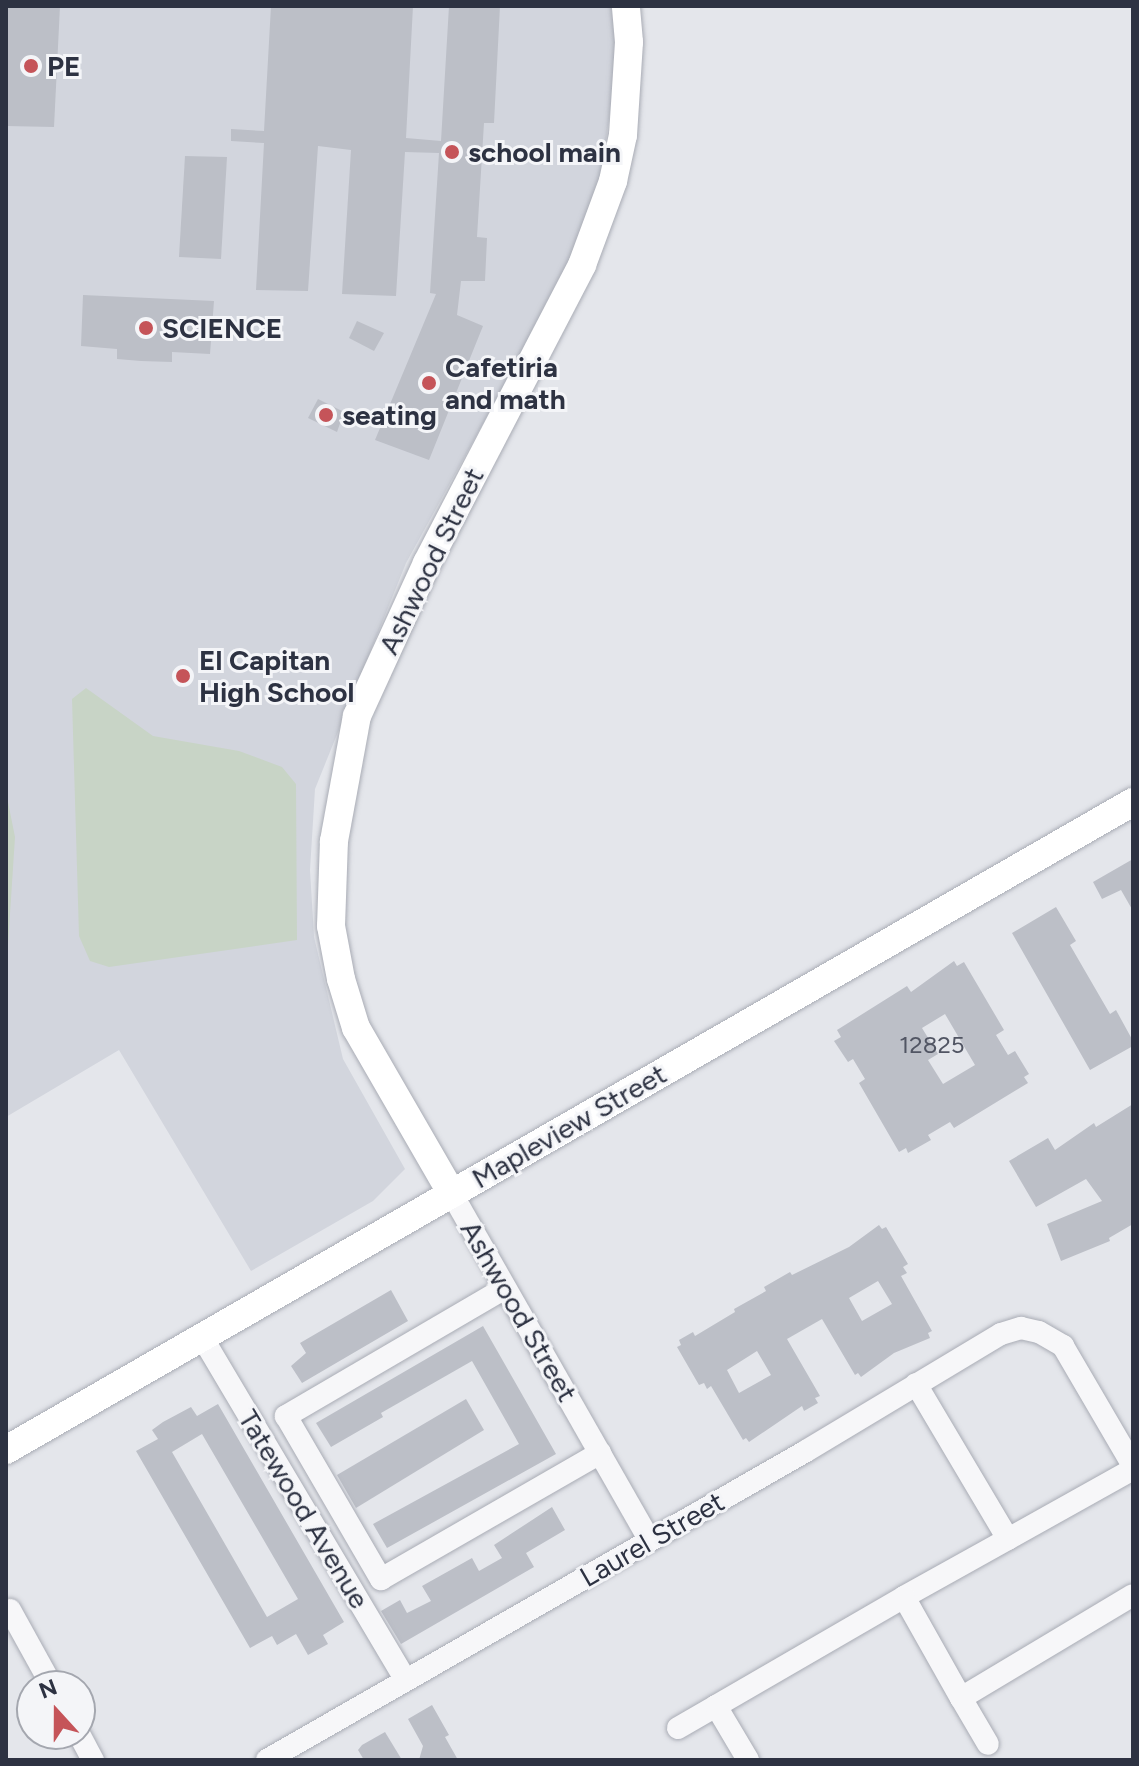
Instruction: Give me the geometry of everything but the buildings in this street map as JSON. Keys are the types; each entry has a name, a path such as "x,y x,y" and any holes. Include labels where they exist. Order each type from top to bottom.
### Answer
{"main road":[{"name":"Ashwood Street","path":"452,1194 356,1028 341,979 331,926 336,825 357,716 427,563 582,265 613,181 623,135 629,42 626,6"},
{"name":"Mapleview Street","path":"6,1450 1133,802"}],"street":[{"name":"Ashwood Street","path":"452,1194 649,1539"},
{"path":"505,1288 286,1416 381,1579 600,1453"},
{"name":"Laurel Street","path":"267,1760 1001,1334 1021,1328 1039,1332 1063,1346 1133,1468"},
{"name":"Tatewood Avenue","path":"202,1337 406,1680"},
{"path":"916,1384 1008,1539"},
{"path":"678,1728 1133,1468"},
{"path":"961,1698 1133,1595"},
{"path":"904,1597 988,1744"},
{"path":"10,1610 43,1670"},
{"path":"716,1706 748,1760"}],"shaded area":[{"name":"El Capitan High School","path":"6,6 611,6 618,55 599,189 556,291 406,563 315,789 310,870 314,937 343,1059 405,1169 373,1201 251,1271 119,1050 6,1117"}],"green space":[{"path":"86,688 153,736 239,751 282,767 296,784 297,940 109,967 90,961 79,936 72,699"},
{"path":"6,792 15,837 6,976"}],"place":[{"name":"PE","path":"31,66"},
{"name":"school main","path":"452,152"},
{"name":"SCIENCE","path":"146,328"},
{"name":"Cafetiria and math","path":"429,383"},
{"name":"seating","path":"326,415"},
{"name":"El Capitan High School","path":"183,676"}]}
